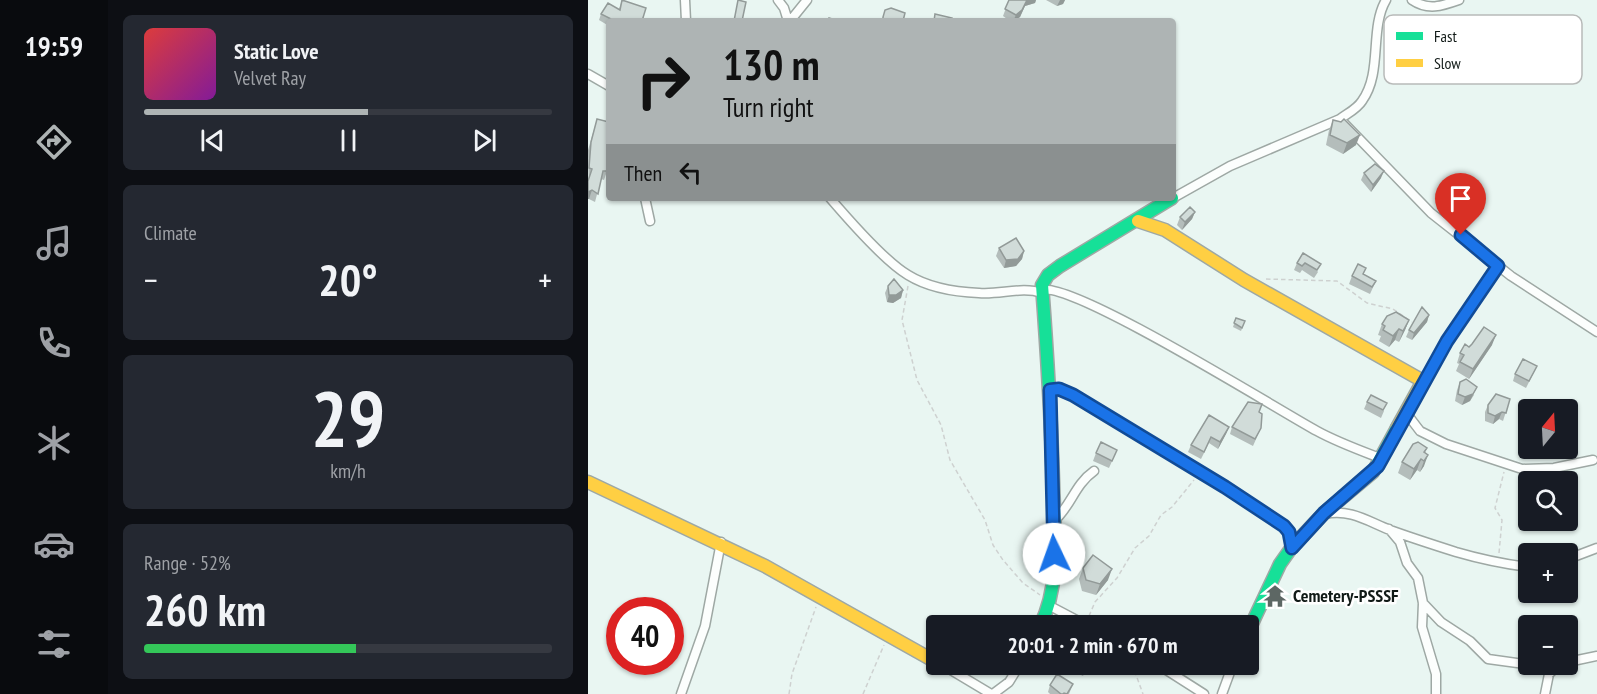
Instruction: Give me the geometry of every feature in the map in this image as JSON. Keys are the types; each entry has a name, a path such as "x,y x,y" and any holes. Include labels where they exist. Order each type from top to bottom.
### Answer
{"street":[{"path":"685,0 686,18"},
{"path":"778,0 788,18"},
{"path":"792,18 807,0"},
{"path":"1176,196 1230,166 1340,119 1361,103 1366,93 1379,20 1386,0"},
{"path":"1412,0 1419,5 1433,8 1459,0"},
{"path":"588,74 606,84"},
{"path":"1340,119 1431,213 1498,266 1597,332"},
{"path":"646,201 650,221"},
{"path":"833,201 909,276 952,291 1000,295 1027,290 1059,291 1100,308 1318,432 1380,458"},
{"path":"1045,615 1051,603 1054,570 1050,390 1042,292 1048,275 1060,266 1168,201"},
{"path":"1138,221 1165,230 1244,280 1422,378 1423,382"},
{"path":"1256,615 1280,564 1292,548 1321,515 1373,472 1447,341 1498,266"},
{"path":"1050,390 1059,389 1073,395 1284,526 1289,532 1292,548"},
{"path":"1407,414 1420,431 1446,444 1506,465 1530,470 1593,460"},
{"path":"1052,522 1065,510 1080,482 1094,471"},
{"path":"588,482 721,542 820,594 926,656"},
{"path":"1321,515 1344,512 1388,529 1499,563 1518,566"},
{"path":"1388,529 1400,542 1407,563 1418,578 1424,603 1422,627 1436,674 1436,694"},
{"path":"681,694 705,626 721,542"},
{"path":"1578,555 1597,548"},
{"path":"1051,603 1071,615"},
{"path":"1424,603 1441,622 1470,641 1488,659 1518,663"},
{"path":"1578,660 1597,656"},
{"path":"960,675 992,694 1010,682 1014,675"},
{"path":"1174,675 1204,694"},
{"path":"1222,694 1229,675"},
{"path":"1545,694 1549,675"}],"path":[{"path":"909,276 902,320 917,380 941,425 950,460 985,520 993,544 1003,560 1023,583 1051,603"},
{"path":"1267,279 1337,282 1367,303 1393,309 1412,322"},
{"path":"1499,563 1502,520 1495,508 1506,465"},
{"path":"1090,615 1095,602 1117,578 1135,548 1149,536 1161,514 1172,507 1199,472"},
{"path":"789,694 792,674 820,594"},
{"path":"863,694 890,633"},
{"path":"1136,675 1143,694"}],"building":[{"path":"622,0 646,8 643,18 609,18 601,14 608,3 620,10"},
{"path":"738,0 746,2 743,18 735,18"},
{"path":"1009,0 1027,0 1022,10 1016,15 1005,9"},
{"path":"891,8 905,13 904,18 883,18 885,10"},
{"path":"935,14 952,18 934,18"},
{"path":"597,119 606,121 606,171 603,171 598,194 592,190 588,192 588,181 592,169 589,168 591,142"},
{"path":"1344,119 1360,135 1347,143 1330,135 1333,120 1341,122"},
{"path":"1375,164 1384,171 1373,185 1364,173"},
{"path":"1190,207 1195,212 1185,222 1180,217"},
{"path":"1016,238 1024,251 1018,259 1006,260 999,248"},
{"path":"1303,253 1321,264 1317,270 1305,263 1302,266 1297,263"},
{"path":"1358,264 1366,268 1363,274 1376,281 1372,287 1352,276"},
{"path":"894,279 903,290 896,295 889,295 888,286"},
{"path":"1422,307 1429,315 1414,333 1409,330"},
{"path":"1396,312 1409,320 1403,331 1399,329 1393,336 1383,330 1385,326 1382,324 1387,316"},
{"path":"1236,318 1245,321 1242,328 1234,323"},
{"path":"1484,327 1496,335 1473,369 1460,362 1464,355 1460,353 1465,344 1469,347 1472,344"},
{"path":"1523,359 1537,366 1529,381 1515,374"},
{"path":"1466,379 1477,387 1473,394 1465,397 1458,394 1460,382"},
{"path":"1496,394 1510,399 1506,413 1502,412 1495,416 1488,413 1488,405"},
{"path":"1371,395 1387,403 1383,410 1367,402"},
{"path":"1248,402 1262,404 1259,412 1262,414 1261,428 1255,439 1232,427"},
{"path":"1209,415 1229,427 1220,442 1211,437 1204,452 1191,445"},
{"path":"1101,442 1117,450 1112,461 1096,453"},
{"path":"1418,442 1427,448 1424,452 1428,455 1424,461 1421,459 1414,469 1402,462 1413,444"},
{"path":"1093,555 1112,569 1100,584 1086,580 1083,568"},
{"path":"1056,675 1073,684 1067,694 1061,694 1050,685"}],"traffic: fast":[{"path":"1045,615 1051,592 1055,556 1050,408 1042,285 1048,275 1060,266 1167,201"},
{"path":"1256,615 1280,564 1292,547 1324,513 1373,472 1397,428"}],"traffic: slow":[{"path":"1138,221 1165,230 1244,280 1423,381 1397,428"},
{"path":"588,482 765,566 926,656"}],"place":[{"name":"Cemetery-PSSSF","path":"1275,596"}],"route":[{"path":"1054,554 1050,413 1050,390 1054,389 1073,395 1225,487 1284,526 1289,532 1292,548 1324,513 1344,498 1378,466 1380,458 1447,341 1498,266 1461,235"}]}
